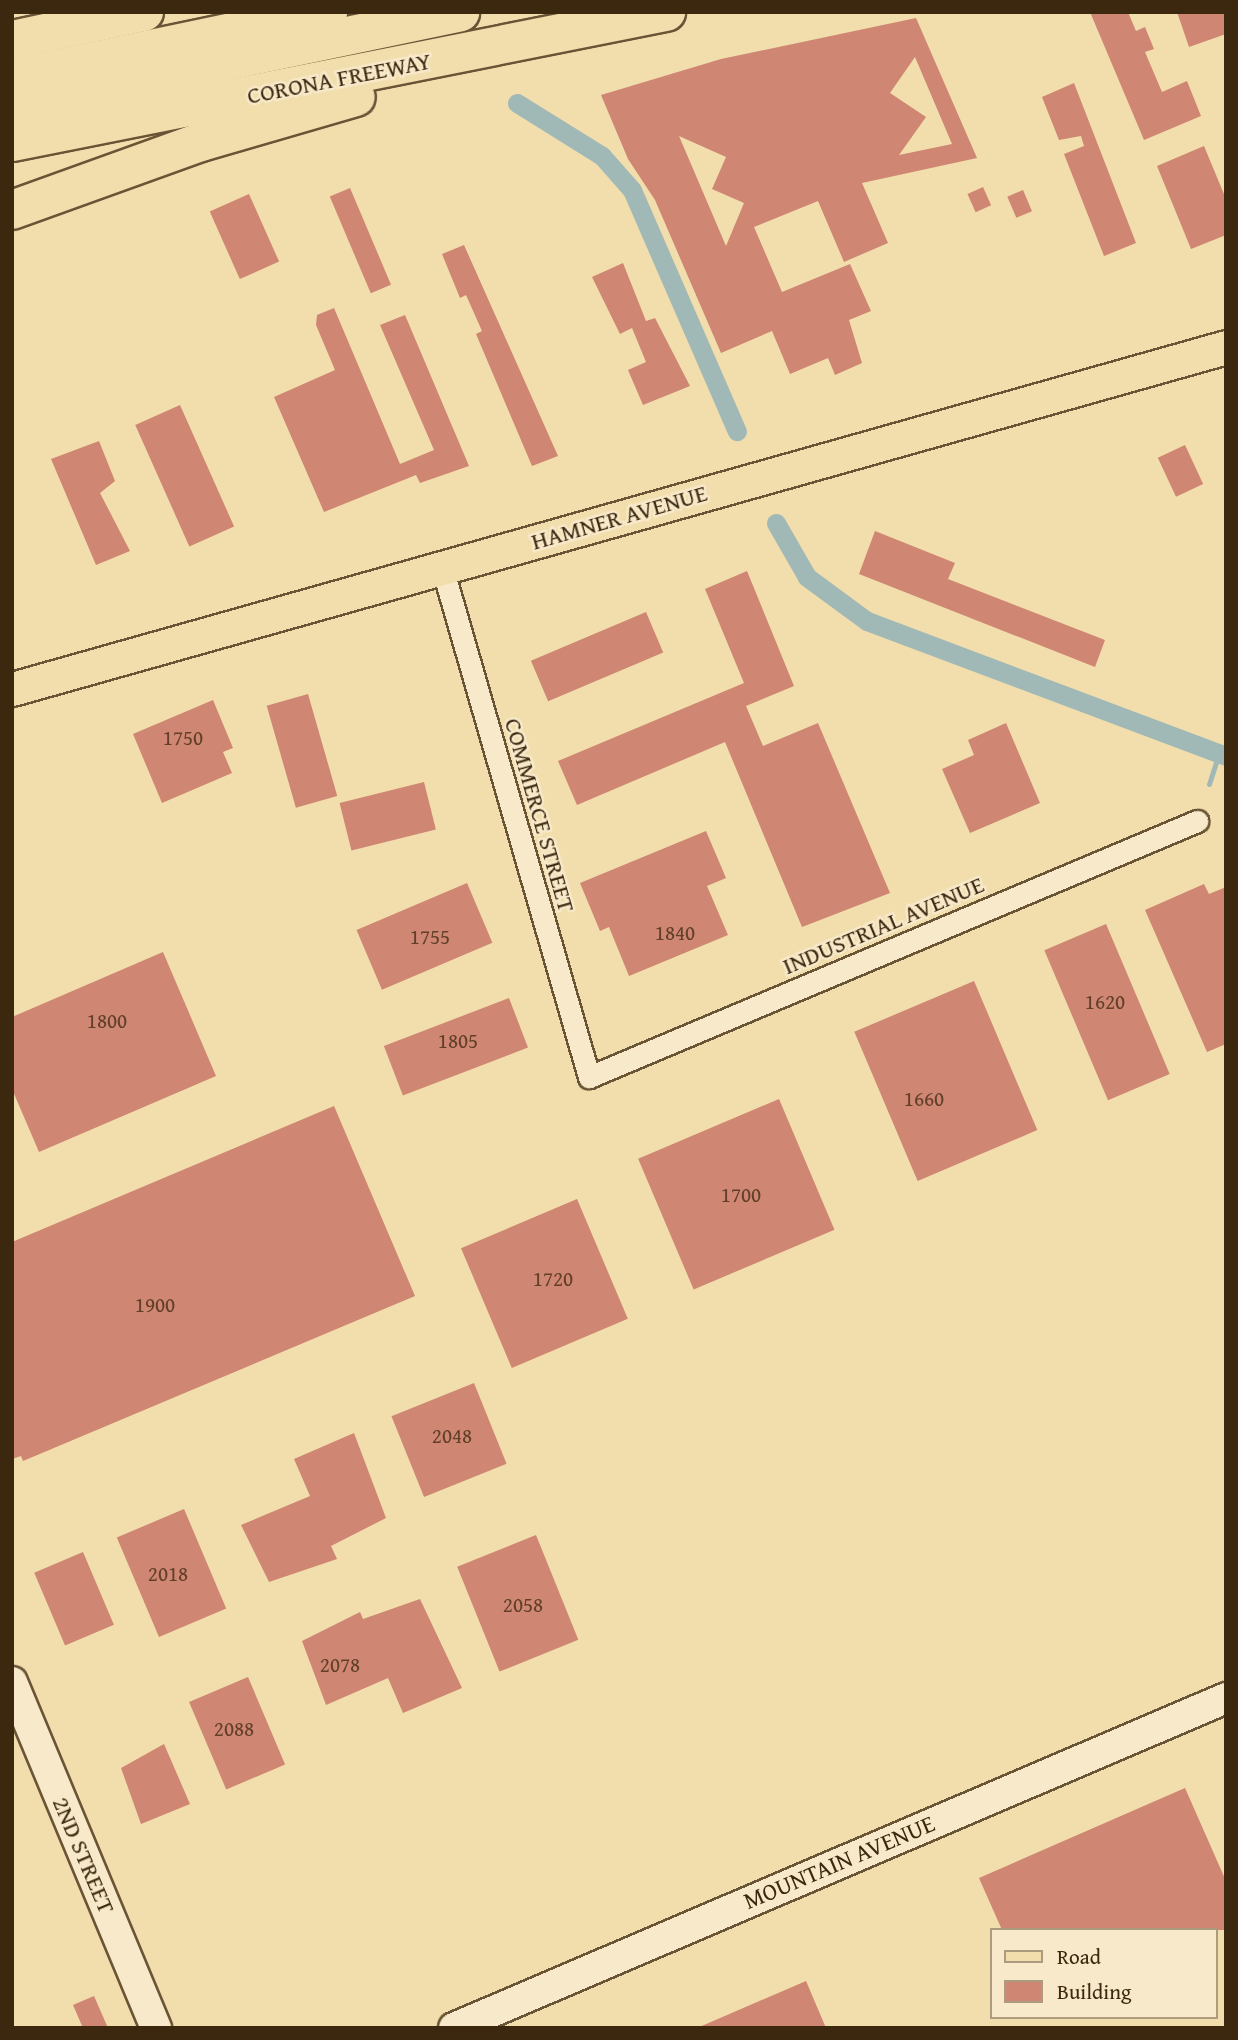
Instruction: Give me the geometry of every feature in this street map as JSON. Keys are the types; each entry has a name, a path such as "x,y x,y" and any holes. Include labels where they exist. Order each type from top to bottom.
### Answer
{"highway":[{"path":"12,40 144,12"},
{"path":"12,79 328,12"},
{"path":"12,106 460,12"},
{"name":"CORONA FREEWAY","path":"12,142 666,12"},
{"path":"12,210 201,142 616,23"}],"main road":[{"name":"HAMNER AVENUE","path":"12,689 1226,347"},
{"name":"2ND STREET","path":"12,1682 156,2028"},
{"name":"MOUNTAIN AVENUE","path":"454,2028 1226,1698"}],"street":[{"name":"COMMERCE STREET","path":"442,567 589,1077"},
{"name":"INDUSTRIAL AVENUE","path":"589,1077 1198,821"}],"building":[{"path":"1090,12 1128,12 1136,31 1145,27 1154,49 1145,52 1162,92 1187,81 1201,116 1144,140"},
{"path":"1177,12 1226,12 1226,34 1189,47"},
{"path":"916,18 977,158 862,183 888,243 844,262 818,201 754,227 782,292 850,264 871,311 849,320 862,363 835,375 828,358 790,374 772,331 721,353 655,200 628,159 601,95 721,59","holes":["915,57 952,144 899,155 926,117 890,93","679,136 726,157 712,189 744,203 726,246"]},
{"path":"1074,83 1136,243 1104,256 1064,154 1084,146 1081,136 1059,140 1042,97"},
{"path":"1204,146 1226,199 1226,235 1191,249 1157,166"},
{"path":"983,187 991,205 976,212 967,194"},
{"path":"350,188 391,285 371,293 330,197"},
{"path":"1023,190 1032,211 1016,218 1007,197"},
{"path":"249,194 279,262 240,279 210,211"},
{"path":"464,245 558,456 532,466 476,334 482,331 466,295 460,298 442,254"},
{"path":"623,263 646,321 655,318 690,386 643,405 628,370 646,362 632,328 620,334 592,277"},
{"path":"334,308 400,464 434,450 380,325 405,315 469,466 420,483 416,475 324,512 274,397 335,370 316,325 317,315"},
{"path":"180,405 234,527 189,546 135,425"},
{"path":"99,441 115,481 100,493 130,551 96,565 51,459"},
{"path":"1185,445 1203,484 1176,497 1158,458"},
{"path":"875,531 955,563 948,579 1105,640 1095,667 859,574"},
{"path":"747,571 794,686 746,706 763,746 818,723 890,893 802,927 725,742 577,805 558,761 744,683 705,589"},
{"path":"646,612 663,653 548,701 531,661"},
{"path":"308,694 337,796 296,808 267,706"},
{"path":"213,700 233,748 223,752 232,773 162,803 133,734"},
{"path":"1006,723 1040,803 970,833 942,769 974,755 968,740"},
{"path":"424,782 436,830 351,851 340,803"},
{"path":"706,831 726,878 707,886 728,935 629,976 609,927 600,931 580,883"},
{"path":"467,883 492,943 382,990 357,930"},
{"path":"1204,884 1209,894 1226,887 1226,1044 1207,1052 1145,910"},
{"path":"1106,924 1170,1074 1108,1100 1044,950"},
{"path":"163,952 216,1076 39,1152 12,1089 12,1017"},
{"path":"974,981 1037,1130 918,1181 854,1032"},
{"path":"509,998 528,1047 403,1096 384,1046"},
{"path":"779,1099 834,1230 694,1289 638,1159"},
{"path":"334,1106 415,1296 23,1461 21,1456 12,1459 12,1242"},
{"path":"577,1199 628,1319 512,1368 461,1248"},
{"path":"474,1383 507,1464 424,1497 391,1416"},
{"path":"354,1433 386,1518 331,1546 337,1559 269,1582 241,1525 310,1496 294,1459"},
{"path":"184,1509 226,1608 159,1637 117,1538"},
{"path":"536,1535 578,1640 500,1672 457,1567"},
{"path":"83,1552 114,1625 65,1645 34,1573"},
{"path":"420,1599 462,1688 403,1713 388,1678 326,1705 302,1641 360,1612 363,1619"},
{"path":"248,1677 285,1764 226,1789 189,1702"},
{"path":"164,1744 190,1804 141,1824 121,1768"},
{"path":"1185,1788 1226,1881 1226,1930 1001,1928 979,1878"},
{"path":"806,1981 826,2028 697,2028"},
{"path":"94,1996 108,2028 83,2028 73,2005"}],"waterway":[{"path":"517,103 602,156 632,190 737,431"},
{"path":"776,523 807,577 867,621 1226,756"},
{"path":"1209,784 1219,754"}]}
